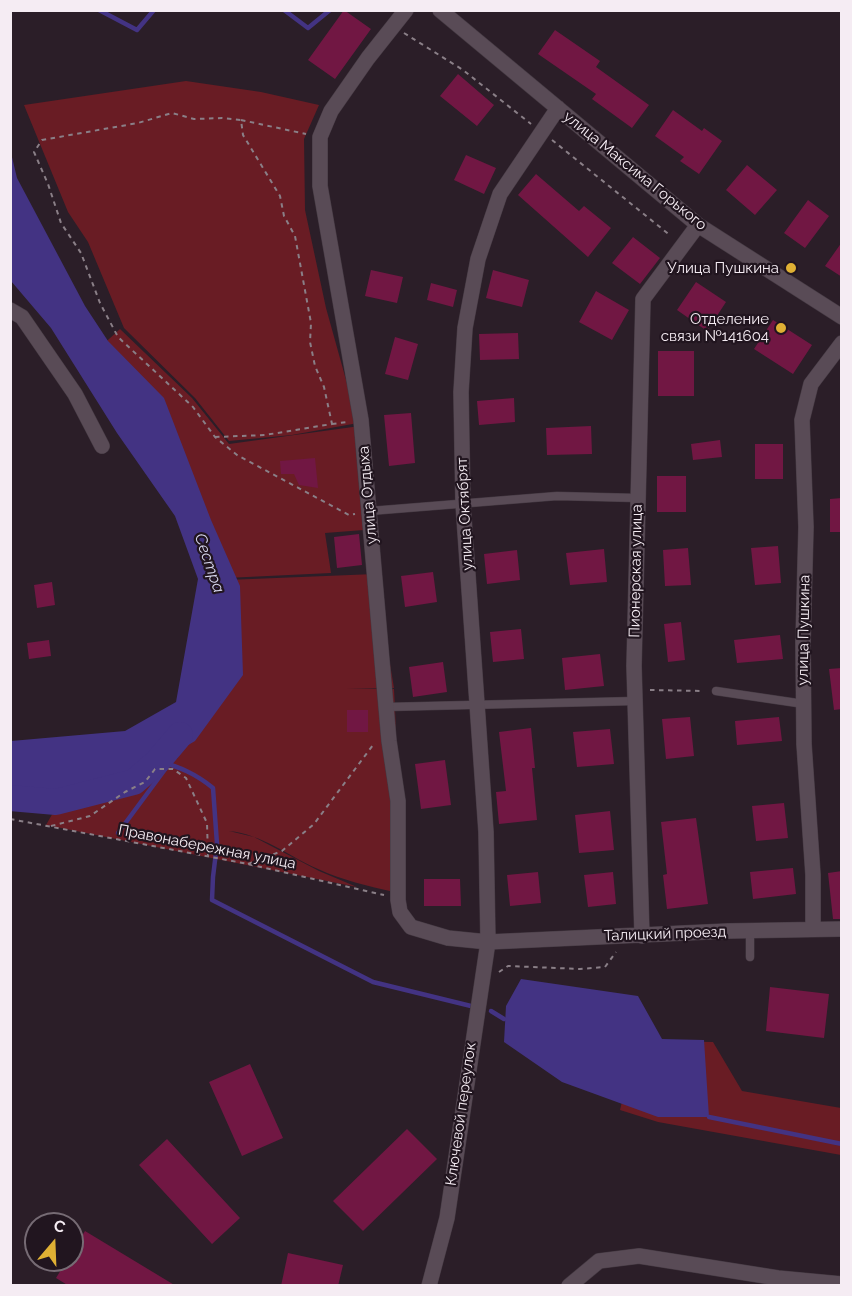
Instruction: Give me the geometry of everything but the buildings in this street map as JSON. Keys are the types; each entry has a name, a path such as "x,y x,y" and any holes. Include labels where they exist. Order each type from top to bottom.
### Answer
{"street":[{"name":"улица Отдыха","path":"406,10 368,58 331,111 320,137 320,186 361,420 389,741 398,801 400,912 411,927 448,938 488,942"},
{"name":"улица Максима Горького","path":"440,10 698,225 842,317"},
{"name":"улица Октябрят","path":"488,942 486,832 463,504 461,392 465,328 478,259 500,194 558,108"},
{"name":"Пионерская улица","path":"642,936 635,696 643,299 698,225"},
{"path":"10,310 22,317 75,394 102,446"},
{"name":"улица Пушкина","path":"813,929 813,875 804,744 806,527 802,420 811,384 842,343"},
{"name":"Талицкий проезд","path":"488,942 842,929"},
{"name":"Ключевой переулок","path":"429,1286 447,1218 474,1028 487,980 488,942"},
{"path":"569,1286 599,1261 639,1256 778,1282 842,1284"}],"lane":[{"path":"370,511 558,496 638,498"},
{"path":"716,691 804,704"},
{"path":"387,707 476,705 635,696"},
{"path":"750,931 750,957"}],"path":[{"path":"320,137 241,120 194,119 172,113 138,123 42,140 34,152 61,223 81,254 100,303 118,337 193,407 215,437 237,455 349,515 370,511"},
{"path":"215,437 265,435 332,424 324,387 313,358 310,342 311,323 295,236 284,216 280,196 243,135 241,120"},
{"path":"635,696 716,691"},
{"path":"248,864 282,851 315,824 373,745 389,741"},
{"path":"48,827 90,816 125,792 145,782 155,768 173,769 186,778 207,823 208,857"},
{"name":"Правонабережная улица","path":"10,819 248,864 357,888 398,900"},
{"path":"487,980 508,966 580,969 605,967 626,937"}],"shaded area":[{"path":"186,81 261,92 319,105 304,139 305,210 326,308 358,423 292,435 229,441 195,398 124,328 88,242 68,212 24,105"},
{"path":"120,329 192,398 229,444 360,426 377,529 325,533 331,573 226,578 98,349"},
{"path":"135,413 201,519 230,603 226,681 170,759 178,759 174,758 236,684 236,602 227,580 375,574 394,688 347,689 394,689 397,791 394,892 327,873 264,841 253,836 241,833 229,831 254,837 319,871 357,887 46,825 58,804 135,783 162,759 220,683 225,609 201,530 131,419"},
{"path":"640,1025 652,1041 713,1042 742,1091 841,1108 841,1155 658,1122 620,1110"}],"water":[{"path":"11,153 17,178 85,306 108,341 164,398 211,520 240,586 243,675 195,741 116,788 11,807 11,741 125,731 176,702 198,579 175,516 117,433 51,328 11,281"},
{"path":"521,979 638,996 662,1039 704,1040 709,1117 658,1117 562,1082 504,1042 506,1006"}],"waterway":[{"path":"99,10 137,30 154,10"},
{"path":"284,10 308,28 330,10"},
{"name":"Сестра","path":"10,798 56,802 134,782 158,761 180,735"},
{"path":"158,761 187,771 213,788 217,844 212,900 373,982 475,1007"},
{"path":"118,833 169,764"},
{"path":"491,1011 504,1019"},
{"path":"709,1117 842,1144"}],"place":[{"name":"Улица Пушкина","path":"791,268"},
{"name":"Отделение связи №141604","path":"781,328"}]}
